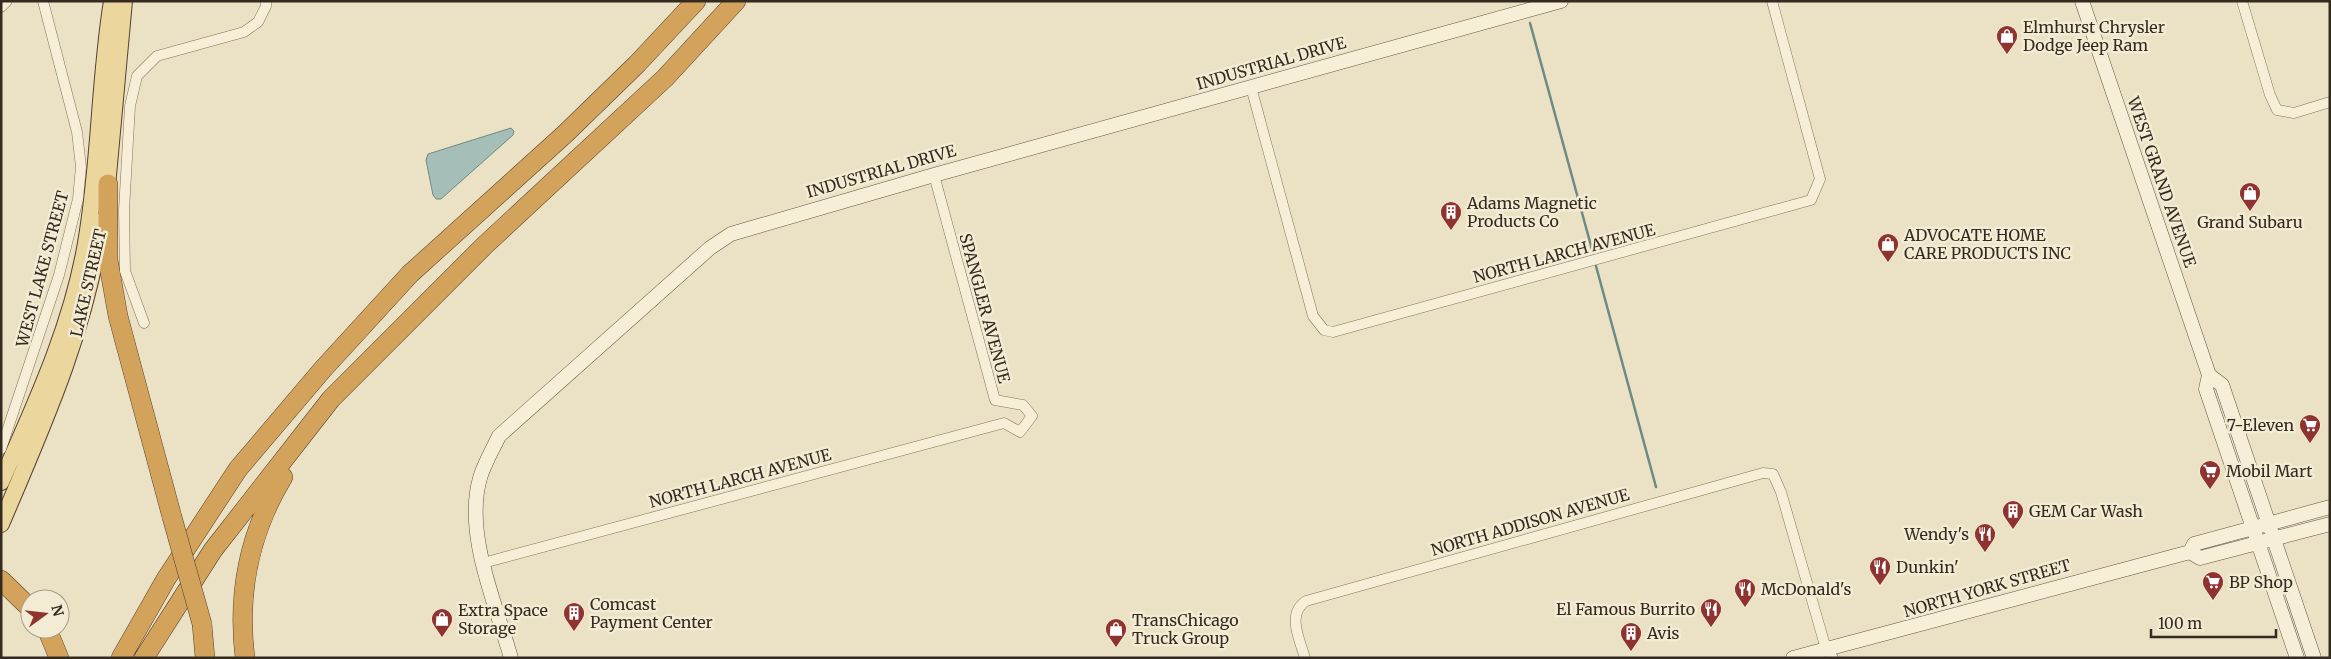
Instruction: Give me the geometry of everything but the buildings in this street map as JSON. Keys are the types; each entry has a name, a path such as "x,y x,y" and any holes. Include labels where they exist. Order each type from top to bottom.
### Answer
{"highway":[{"path":"121,658 166,580 238,470 323,369 410,274 585,115 638,64 696,1"},
{"path":"144,658 213,550 331,400 485,245 665,78 736,1"},
{"path":"108,184 108,260 118,316 202,624 206,658"},
{"path":"245,658 242,633 242,604 250,549 272,495 331,400"},
{"path":"5,588 20,600"},
{"path":"51,639 59,658"}],"main road":[{"name":"LAKE STREET","path":"1,482 29,419 60,340 86,243 112,1"},
{"name":"LAKE STREET","path":"1,524 57,392 77,335 92,274 108,184 124,1"},
{"name":"INDUSTRIAL DRIVE","path":"511,658 483,563 477,534 476,511 480,478 498,436 710,248 731,234 749,227 934,175 1560,1"},
{"name":"WEST GRAND AVENUE","path":"2082,1 2209,375 2206,389 2297,658"},
{"name":"WEST GRAND AVENUE","path":"2209,375 2222,385 2314,658"},
{"name":"NORTH YORK STREET","path":"2190,552 2194,544 2330,507"},
{"name":"NORTH YORK STREET","path":"1793,658 1830,654 2190,552 2200,558 2330,524"}],"street":[{"path":"1,7 7,1"},
{"name":"WEST LAKE STREET","path":"1,449 34,357 78,200 80,152 70,103 42,1"},
{"path":"144,323 125,271 125,191 130,106 136,76 157,56 244,32 258,22 266,6 266,1"},
{"name":"NORTH LARCH AVENUE","path":"1251,87 1313,316 1324,330 1333,332 1811,200 1820,178 1772,1"},
{"path":"2242,1 2270,95 2277,110 2294,113 2330,102"},
{"name":"SPANGLER AVENUE","path":"934,175 994,400 1022,405 1032,416 1020,432 1004,423"},
{"name":"NORTH LARCH AVENUE","path":"483,563 1004,423"},
{"name":"NORTH ADDISON AVENUE","path":"1305,658 1295,618 1298,607 1306,601 1755,475 1774,474 1830,654"}],"water":[{"path":"511,128 514,131 513,135 441,199 436,199 433,195 426,160 428,154"}],"waterway":[{"path":"1530,23 1593,253"},
{"path":"1596,266 1656,487"}],"place":[{"name":"Elmhurst Chrysler Dodge Jeep Ram","path":"2007,55"},
{"name":"Grand Subaru","path":"2250,212"},
{"name":"Adams Magnetic Products Co","path":"1451,231"},
{"name":"ADVOCATE HOME CARE PRODUCTS INC","path":"1888,263"},
{"name":"7-Eleven","path":"2310,444"},
{"name":"Mobil Mart","path":"2210,490"},
{"name":"GEM Car Wash","path":"2013,530"},
{"name":"Wendy's","path":"1985,553"},
{"name":"Dunkin'","path":"1880,586"},
{"name":"BP Shop","path":"2213,601"},
{"name":"McDonald's","path":"1745,608"},
{"name":"El Famous Burrito","path":"1711,628"},
{"name":"Comcast Payment Center","path":"574,632"},
{"name":"Extra Space Storage","path":"442,638"},
{"name":"TransChicago Truck Group","path":"1116,648"},
{"name":"Avis","path":"1631,652"}]}
